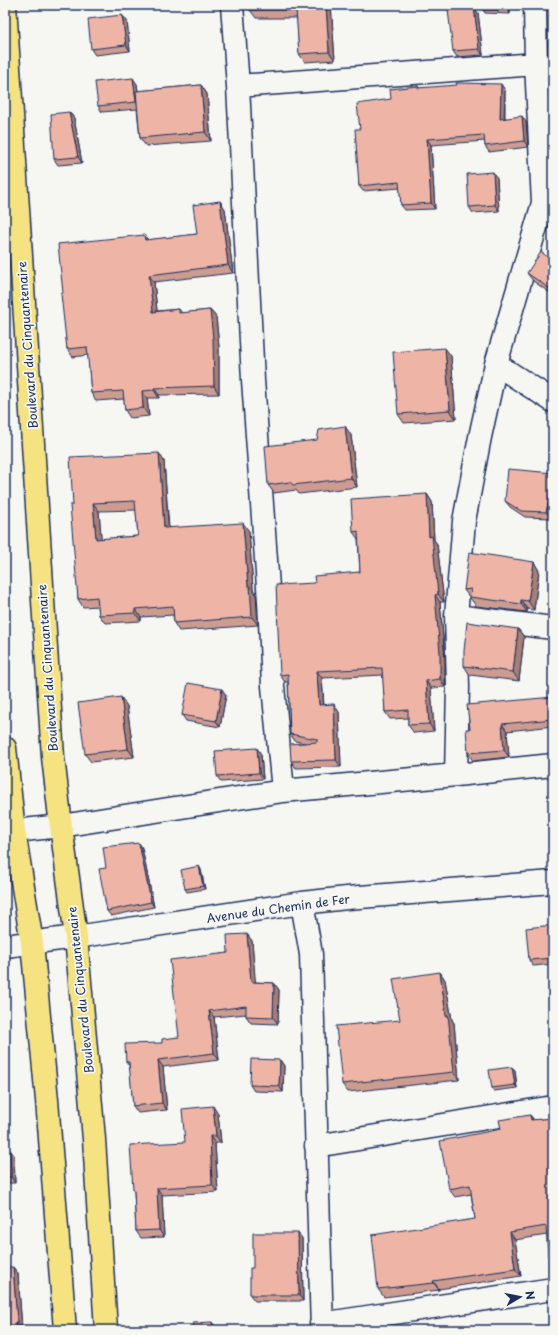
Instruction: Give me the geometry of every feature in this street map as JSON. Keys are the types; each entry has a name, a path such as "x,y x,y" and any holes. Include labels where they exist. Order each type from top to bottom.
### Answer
{"main road":[{"name":"Boulevard du Cinquantenaire","path":"5,5 53,757 76,937 94,1139 106,1330"},
{"path":"5,748 9,832 32,943 65,1330"}],"street":[{"path":"232,5 238,86 253,380 269,593 273,686 283,790"},
{"path":"456,775 458,687 456,616 464,521 496,364 548,206 544,65 535,5"},
{"path":"238,86 544,65"},
{"path":"496,364 553,401"},
{"path":"456,616 553,628"},
{"path":"9,832 61,826 283,790 553,765"},
{"name":"Avenue du Chemin de Fer","path":"5,946 76,937 302,903 347,898 553,882"},
{"path":"302,903 311,954 322,1327 553,1289"},
{"path":"316,1146 553,1107"}],"building":[{"path":"250,5 326,5 329,52 299,54 296,10 250,10"},
{"path":"483,5 508,5 508,10 483,10"},
{"path":"474,7 479,49 453,51 448,10"},
{"path":"122,15 126,45 91,49 88,19"},
{"path":"133,78 136,102 98,106 95,82"},
{"path":"551,82 553,82 553,105 551,105"},
{"path":"456,83 501,84 500,119 522,116 524,141 485,146 484,135 427,139 431,203 401,205 399,182 359,186 355,129 360,129 357,104 391,99 390,89 418,86 418,88 457,85"},
{"path":"201,85 205,132 140,138 136,91"},
{"path":"69,112 78,157 54,159 51,114"},
{"path":"493,172 495,205 469,207 467,174"},
{"path":"220,201 228,265 149,275 153,312 179,309 179,313 210,310 213,339 214,386 154,388 154,390 142,391 143,408 125,410 123,391 91,393 87,347 67,349 61,294 63,293 58,244 144,235 145,240 197,234 193,205"},
{"path":"541,252 553,261 553,291 527,273"},
{"path":"445,348 450,410 398,414 393,352"},
{"path":"345,426 351,478 293,485 290,482 268,485 265,446 317,440 319,430"},
{"path":"159,453 164,528 243,523 252,617 174,623 173,606 135,609 135,613 99,615 97,597 78,599 70,505 73,505 70,457","holes":["135,501 138,536 96,539 93,503"]},
{"path":"508,469 553,473 553,484 546,512 521,511 505,501"},
{"path":"427,494 429,537 432,536 438,594 435,595 440,653 440,679 426,681 429,724 408,725 408,710 385,712 382,668 317,671 319,705 334,704 336,760 291,761 290,744 317,742 317,739 290,734 288,674 280,675 276,585 315,583 314,576 360,572 358,531 353,532 351,499"},
{"path":"469,552 534,562 528,601 521,600 521,604 470,597 471,589 464,590"},
{"path":"467,622 518,629 513,672 464,666"},
{"path":"188,683 222,689 216,721 182,715"},
{"path":"121,697 128,749 85,754 78,703"},
{"path":"553,697 553,719 502,724 504,750 468,753 466,729 470,729 467,705"},
{"path":"257,748 259,773 217,776 215,751"},
{"path":"139,843 151,902 107,911 99,869 106,868 103,847"},
{"path":"199,866 203,886 185,889 181,870"},
{"path":"553,925 553,958 529,960 526,928"},
{"path":"247,934 251,982 274,983 273,1017 246,1016 246,1006 209,1011 214,1053 158,1060 162,1103 133,1106 129,1062 126,1062 125,1044 162,1043 162,1039 179,1037 170,960 228,953 227,935"},
{"path":"440,972 446,1016 448,1015 454,1072 342,1084 336,1026 400,1020 393,979"},
{"path":"251,1059 280,1060 279,1086 250,1085"},
{"path":"512,1067 515,1085 492,1088 489,1070"},
{"path":"213,1106 216,1136 210,1136 212,1185 157,1188 159,1230 136,1231 130,1145 185,1142 182,1109"},
{"path":"530,1115 531,1120 553,1118 553,1255 548,1256 546,1226 510,1232 515,1269 433,1281 434,1283 378,1289 372,1235 475,1219 470,1185 449,1189 440,1141 501,1129 499,1120"},
{"path":"5,1150 10,1150 11,1177 5,1177"},
{"path":"253,1233 298,1233 299,1295 250,1295 250,1268 253,1268"},
{"path":"5,1267 13,1267 17,1322 15,1322 16,1330 5,1330"},
{"path":"212,1322 213,1330 194,1330 193,1323"},
{"path":"455,1326 455,1330 398,1330 398,1328"}]}
